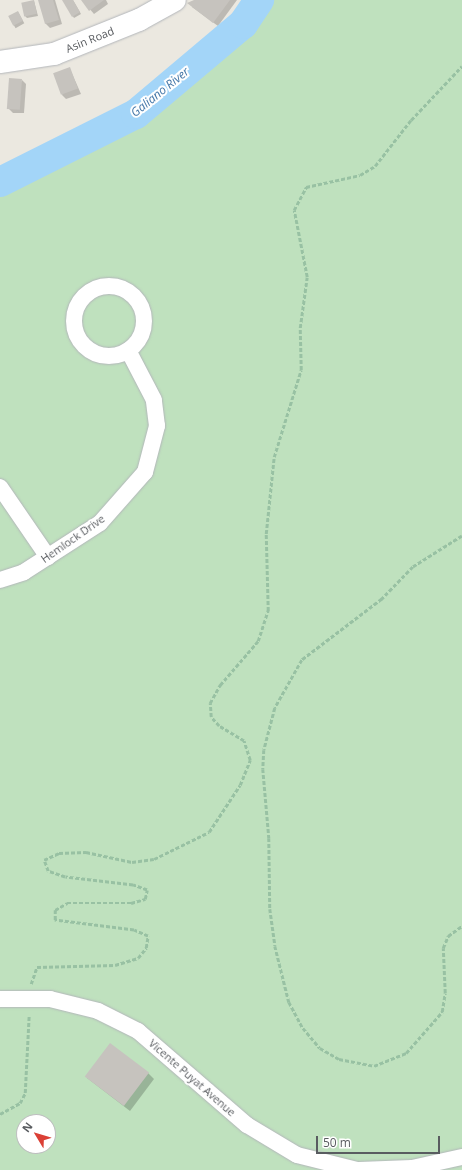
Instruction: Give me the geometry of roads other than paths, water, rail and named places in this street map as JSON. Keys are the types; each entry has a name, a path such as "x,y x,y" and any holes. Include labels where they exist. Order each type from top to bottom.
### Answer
{"main road":[{"name":"Asin Road","path":"0,62 54,54 138,20 174,0"}],"street":[{"path":"114,286 135,297 141,307 142,331 128,350 107,356 91,351 79,340 73,319 82,298 90,291 114,286"},
{"name":"Hemlock Drive","path":"0,580 48,557 100,523 145,472 157,426 154,400 128,350"},
{"path":"0,487 48,557"},
{"name":"Vicente Puyat Avenue","path":"0,999 30,998 98,1011 138,1031 247,1125 297,1155 358,1170 412,1168 462,1157"}],"waterway":[{"name":"Galiano River","path":"0,182 136,114 243,24 259,0"}]}
